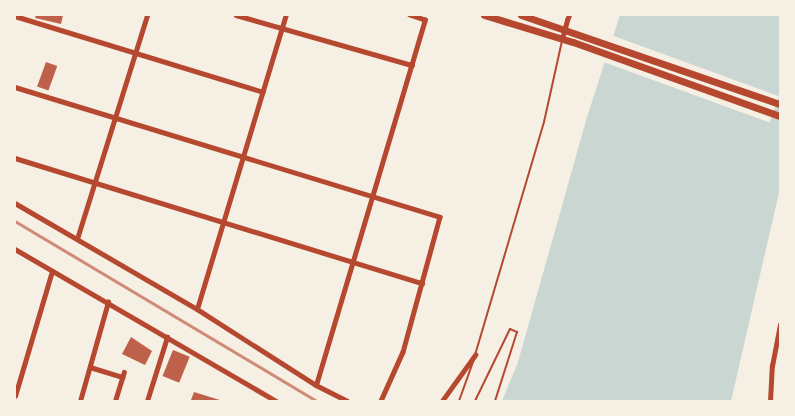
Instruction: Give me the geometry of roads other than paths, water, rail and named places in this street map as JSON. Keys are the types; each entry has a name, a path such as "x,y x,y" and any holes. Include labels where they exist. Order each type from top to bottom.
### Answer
{"main road":[{"path":"484,15 573,42 780,116"},
{"path":"521,15 567,21 577,32 780,104"}],"street":[{"path":"77,239 147,15"},
{"path":"236,15 412,65"},
{"path":"197,309 286,15"},
{"path":"316,385 354,264 425,20 410,15"},
{"path":"15,23 16,16 263,92"},
{"path":"562,39 567,21"},
{"path":"15,87 440,217 403,352 381,401"},
{"path":"15,158 95,181 223,223 422,284"},
{"path":"15,203 197,309 316,385 347,401"},
{"path":"15,249 276,401"},
{"path":"15,396 52,270"},
{"path":"80,401 108,302"},
{"path":"770,401 772,366 780,325"},
{"path":"147,401 167,337"},
{"path":"442,401 475,355"},
{"path":"90,367 123,374 115,401"}],"lane":[{"path":"459,401 475,355 544,122 562,39"},
{"path":"475,401 510,329 517,332 495,401"}],"railway":[{"path":"15,221 317,401"}]}
